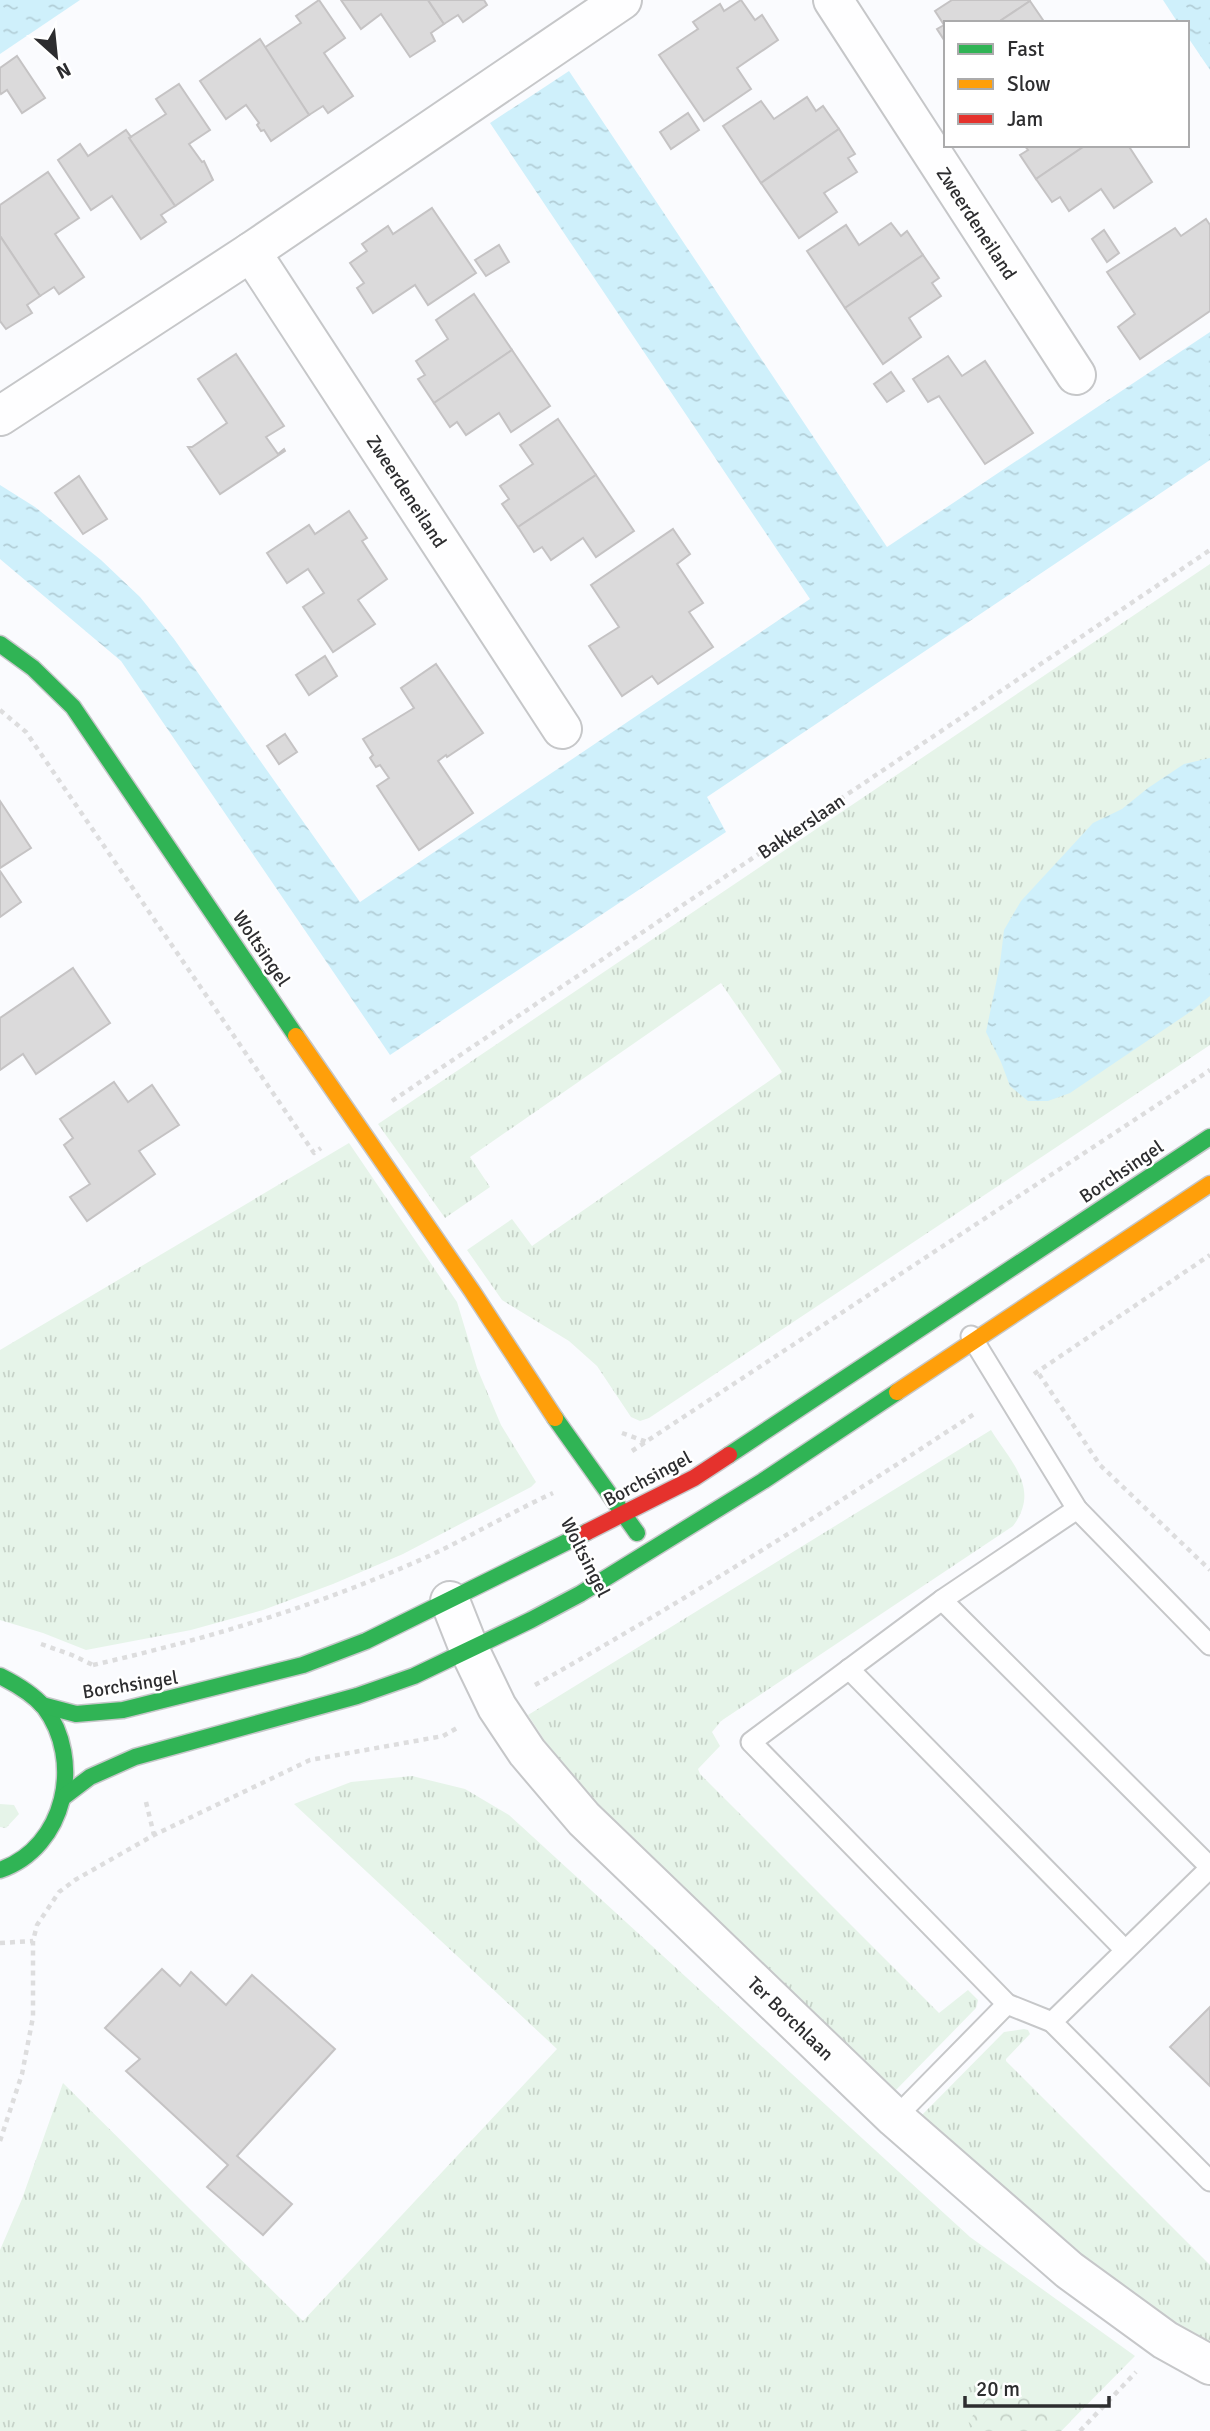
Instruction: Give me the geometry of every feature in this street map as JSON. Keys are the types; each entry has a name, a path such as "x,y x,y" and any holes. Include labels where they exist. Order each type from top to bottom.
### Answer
{"main road":[{"name":"Woltsingel","path":"0,644 33,668 73,707 356,1125 440,1243 529,1381 650,1552"},
{"name":"Borchsingel","path":"43,1705 76,1714 123,1710 186,1696 303,1665 366,1641 450,1601 694,1478 1210,1137"},
{"path":"65,1796 90,1776 135,1757 357,1696 414,1675 580,1594 763,1481 1210,1184"},
{"path":"0,1676 25,1689 43,1705 56,1725 65,1748 68,1772 65,1796 57,1819 43,1839 2,1874"}],"street":[{"path":"0,416 251,252 622,0"},
{"name":"Zweerdeneiland","path":"832,0 1076,375"},
{"name":"Zweerdeneiland","path":"251,252 562,729"},
{"name":"Ter Borchlaan","path":"450,1601 497,1707 527,1752 584,1819 895,2118 1069,2270 1165,2340 1210,2365"}],"lane":[{"path":"954,1308 1077,1509 1210,1646"},
{"path":"1077,1509 942,1600 751,1742 1007,2004 1052,2022 1210,2181"},
{"path":"942,1600 1210,1867 1052,2022"},
{"path":"849,1669 1125,1950"},
{"path":"895,2118 1007,2004"}],"path":[{"name":"Bakkerslaan","path":"391,1102 1210,550"},
{"path":"0,710 26,732 314,1153 356,1125"},
{"name":"Borchsingel","path":"93,1665 256,1623 335,1595 413,1563 593,1472 648,1442 1210,1070"},
{"path":"1037,1371 1100,1465 1210,1570"},
{"name":"Woltsingel","path":"544,1487 544,1526 556,1548"},
{"path":"0,2141 22,2074 33,2017 33,1941 42,1917 59,1892 153,1835 310,1760 443,1736 607,1644 746,1558"},
{"name":"Woltsingel","path":"580,1594 607,1644"},
{"path":"0,1943 33,1941"},
{"path":"1080,2431 1165,2340"}],"green space":[{"path":"1210,564 1210,1045 649,1418 640,1421 631,1417 597,1366 569,1341 502,1300 467,1250 512,1219 532,1246 782,1072 721,983 470,1157 490,1187 445,1218 378,1124"},
{"path":"349,1143 457,1302 477,1368 501,1425 536,1482 403,1554 263,1610 191,1630 86,1650 0,1620 0,1350"},
{"path":"991,1430 1014,1465 1024,1488 1021,1513 1013,1526 721,1721 712,1732 720,1746 698,1769 939,2013 968,1990 978,2000 976,2008 894,2092 584,1801 528,1715"},
{"path":"412,1776 465,1789 509,1815 970,2237 1135,2356 1061,2431 0,2431 0,2250 22,2199 63,2083 303,2321 557,2049 294,1804 351,1782"},
{"path":"0,1804 14,1805 19,1814 6,1828 0,1827"},
{"path":"1024,2029 1030,2034 1006,2061 1210,2265 1210,2345 1120,2287 1011,2201 920,2117 1004,2032"},
{"path":"1008,2375 1071,2421 1061,2431 977,2431 968,2421"}],"water":[{"path":"0,0 80,0 0,54"},
{"path":"1163,0 1210,0 1210,70 1189,39 1189,21 1177,21"},
{"path":"569,71 887,547 1210,332 1210,460 707,797 726,832 390,1055 121,661 0,559 0,485 35,507 101,560 140,597 174,639 360,902 810,599 490,123"},
{"path":"1210,758 1210,996 1070,1093 1048,1101 1028,1101 1010,1086 986,1032 1004,930 1021,901 1093,823 1122,809 1184,764"}],"building":[{"path":"319,0 345,38 324,53 353,96 328,113 323,106 309,115 264,48 301,23 296,16"},
{"path":"341,0 428,0 444,24 431,33 435,41 410,57 381,14 361,29"},
{"path":"428,0 484,0 487,5 463,22 458,15 444,24"},
{"path":"741,0 755,20 762,15 778,40 737,68 751,89 704,121 659,55 698,29 693,22 720,4 724,11"},
{"path":"952,0 1030,0 1000,21 944,21 944,25 935,11"},
{"path":"1030,1 1044,21 1000,21"},
{"path":"944,25 944,40 937,29"},
{"path":"260,39 309,115 271,141 264,130 261,131 257,125 259,123 246,105 226,119 200,81"},
{"path":"17,56 45,98 22,113 7,90 1,94 0,92 0,68"},
{"path":"179,84 210,130 189,144 202,162 204,161 213,180 175,206 129,138 166,114 156,99"},
{"path":"807,97 816,111 823,106 839,129 761,183 723,126 761,101 774,119"},
{"path":"688,113 699,130 671,149 660,132"},
{"path":"839,129 855,154 848,158 857,172 824,193 837,212 799,238 761,183"},
{"path":"126,130 175,206 161,215 166,222 141,239 112,196 91,210 58,160 80,144 88,156"},
{"path":"1026,147 1083,147 1036,179 1020,155 1028,150"},
{"path":"1083,147 1129,147 1152,182 1114,208 1101,189 1069,211 1060,197 1052,202 1036,179"},
{"path":"48,172 79,218 55,234 84,277 59,294 54,287 40,296 0,236 0,205"},
{"path":"432,208 476,273 428,305 415,285 373,313 357,288 364,283 350,263 367,251 362,244 388,226 393,234"},
{"path":"1206,219 1210,225 1210,311 1140,359 1118,327 1135,314 1107,272 1175,228 1181,236"},
{"path":"891,223 901,236 907,231 923,255 845,308 807,251 846,225 859,245"},
{"path":"1104,230 1119,253 1107,262 1092,239"},
{"path":"0,236 40,296 27,305 32,313 6,329 0,321"},
{"path":"499,245 509,262 486,276 475,260"},
{"path":"923,255 939,278 932,283 941,296 909,318 921,337 883,364 845,308"},
{"path":"474,294 512,350 434,403 418,379 425,375 416,361 448,339 436,320"},
{"path":"512,350 550,406 511,432 499,413 466,435 457,422 450,427 434,403"},
{"path":"236,354 284,426 266,437 278,454 284,449 285,451 220,494 188,447 227,423 198,379"},
{"path":"948,356 962,376 985,361 1033,433 985,464 939,396 928,402 913,379"},
{"path":"891,372 904,391 887,402 874,384"},
{"path":"558,419 596,475 518,527 502,504 509,499 500,486 533,464 520,445"},
{"path":"596,475 634,531 596,557 583,538 551,560 542,547 534,552 518,527"},
{"path":"79,476 107,519 83,534 55,493"},
{"path":"349,511 367,538 362,541 387,579 358,600 375,624 333,652 303,607 324,593 308,569 287,583 267,553 309,525 315,534"},
{"path":"673,529 690,554 677,564 703,603 689,612 713,647 658,684 652,676 622,696 589,646 619,627 591,585"},
{"path":"325,656 337,676 309,695 296,675"},
{"path":"436,664 483,733 438,761 473,813 419,850 377,786 389,778 380,765 376,767 370,758 373,755 363,739 414,708 401,688"},
{"path":"285,734 297,752 279,764 267,746"},
{"path":"0,801 31,848 0,868"},
{"path":"0,871 21,902 0,917"},
{"path":"73,968 110,1023 36,1074 23,1054 0,1070 0,1018"},
{"path":"114,1082 128,1102 152,1085 179,1125 139,1151 155,1174 87,1221 70,1197 90,1184 64,1145 73,1138 60,1119"},
{"path":"162,1969 180,1986 191,1972 226,2005 252,1975 335,2049 237,2156 292,2204 263,2235 207,2187 228,2165 126,2071 140,2059 105,2028"},
{"path":"1210,2007 1210,2086 1170,2047"}],"traffic: fast":[{"path":"0,644 33,668 73,707 296,1036"},
{"path":"729,1455 1210,1137"},
{"path":"65,1796 90,1777 135,1757 357,1696 414,1676 531,1620 580,1594 763,1481 897,1392"},
{"path":"555,1418 637,1533"},
{"path":"42,1705 76,1714 123,1710 303,1665 366,1641 587,1532"},
{"path":"0,1676 23,1689 44,1707 56,1728 63,1752 65,1776 62,1800 53,1822 40,1842 22,1859 0,1870"}],"traffic: slow":[{"path":"296,1036 472,1291 555,1418"},
{"path":"897,1392 1210,1184"}],"traffic: jam":[{"path":"587,1532 694,1478 729,1455"}]}
